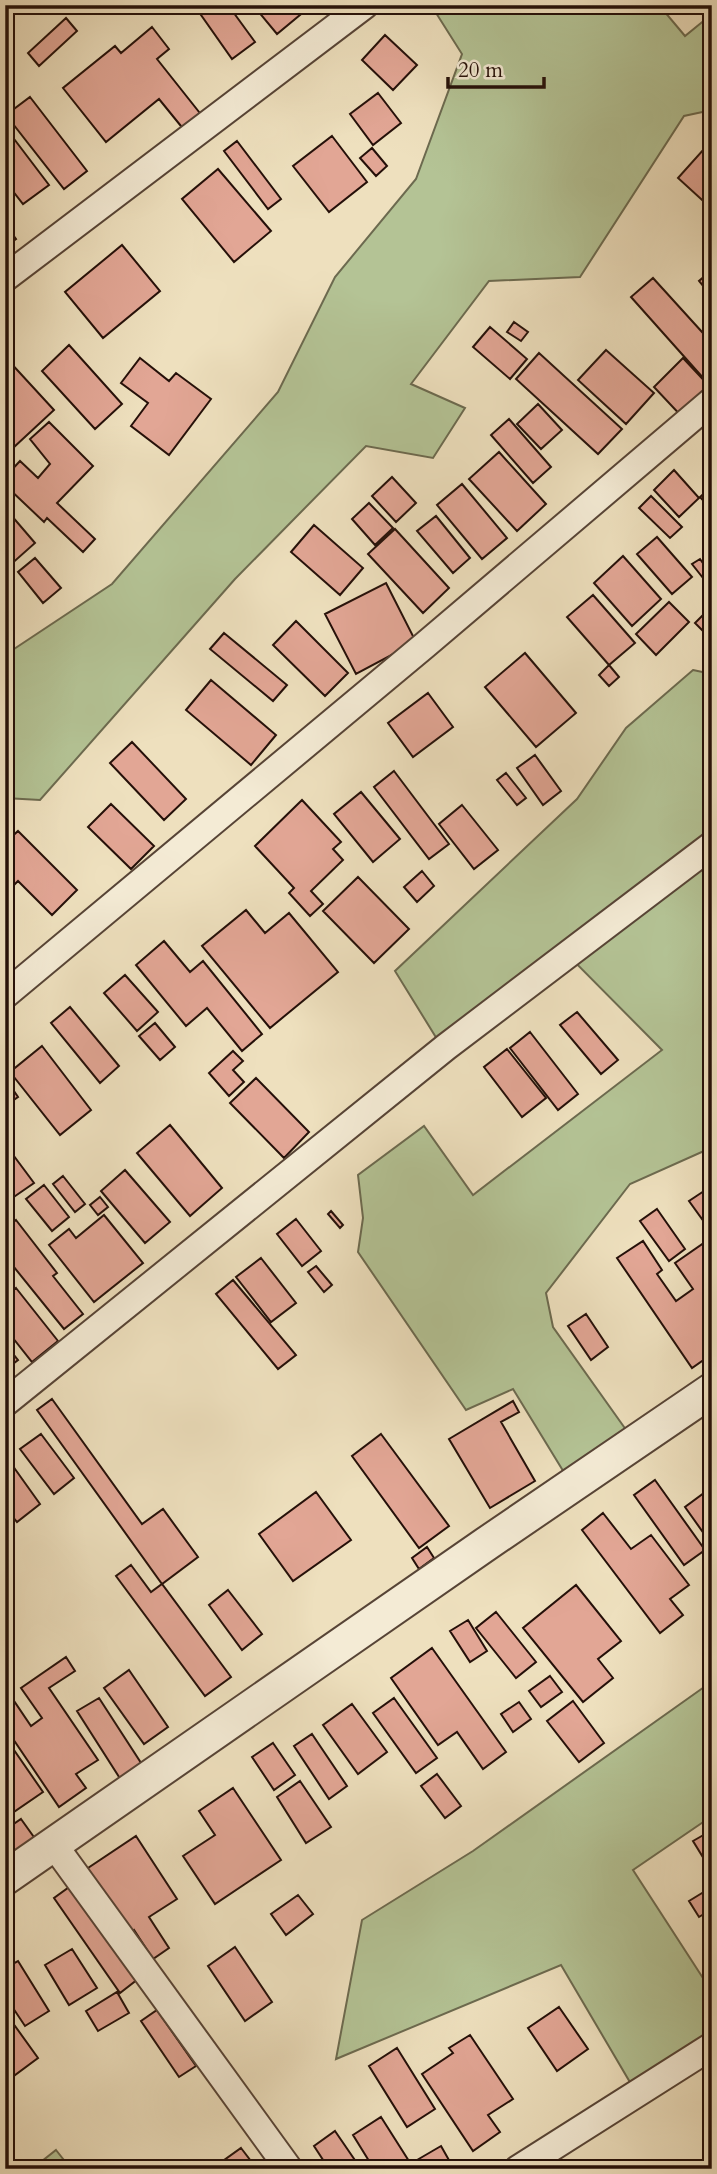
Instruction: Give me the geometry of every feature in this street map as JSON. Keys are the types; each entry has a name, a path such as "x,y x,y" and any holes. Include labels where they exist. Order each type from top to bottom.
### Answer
{"street":[{"path":"5,278 365,5"},
{"path":"5,995 436,636 712,401"},
{"path":"5,1403 446,1047 712,845"},
{"path":"5,1878 712,1390"},
{"path":"54,1844 289,2169"},
{"path":"518,2169 712,2046"}],"green space":[{"path":"431,5 659,5 685,36 712,14 712,110 684,116 580,277 489,281 411,384 465,408 433,458 366,446 235,579 40,800 5,798 5,655 112,584 278,392 335,277 416,179 462,54"},
{"path":"693,670 712,674 712,1097 704,1151 630,1184 546,1293 553,1327 634,1441 573,1487 513,1389 466,1410 358,1252 363,1218 358,1175 424,1126 473,1195 662,1050 560,947 437,1039 395,971 577,799 626,728"},
{"path":"707,1685 712,1686 712,1816 633,1870 712,1992 712,2042 634,2089 561,1965 336,2059 362,1920 473,1851"},
{"path":"56,2150 71,2169 32,2169"}],"building":[{"path":"194,5 228,5 255,42 232,59"},
{"path":"253,5 312,5 277,34"},
{"path":"66,18 77,31 39,66 28,53"},
{"path":"152,27 169,49 157,59 203,117 185,131 159,99 106,142 63,88 115,46 121,53"},
{"path":"385,35 417,65 393,90 362,60"},
{"path":"378,93 401,123 373,145 350,114"},
{"path":"30,97 87,171 64,189 6,115"},
{"path":"5,127 49,185 23,204 5,181"},
{"path":"332,136 367,182 329,212 293,166"},
{"path":"712,140 712,209 678,178"},
{"path":"237,141 281,199 268,209 224,151"},
{"path":"372,148 387,166 376,176 360,158"},
{"path":"218,169 271,231 234,262 182,199"},
{"path":"5,224 16,239 5,247"},
{"path":"122,245 160,291 103,338 65,292"},
{"path":"712,270 712,297 699,281"},
{"path":"653,278 712,343 712,374 705,380 631,297"},
{"path":"514,322 528,332 521,341 507,332"},
{"path":"490,327 527,359 510,379 473,347"},
{"path":"69,345 122,404 95,429 42,371"},
{"path":"606,350 654,393 626,424 578,380"},
{"path":"539,353 622,429 598,454 516,379"},
{"path":"140,358 169,381 176,373 211,399 169,455 131,426 148,403 121,383"},
{"path":"683,358 712,389 685,420 654,387"},
{"path":"8,360 54,410 13,448 5,439 5,363"},
{"path":"538,404 562,430 541,449 517,424"},
{"path":"509,419 551,467 533,483 491,435"},
{"path":"49,422 93,466 57,503 95,539 83,552 47,518 44,522 5,485 5,477 20,461 38,478 50,464 30,439"},
{"path":"499,452 546,504 517,531 469,479"},
{"path":"674,470 699,498 679,517 654,490"},
{"path":"392,477 416,503 396,522 372,496"},
{"path":"462,484 507,538 482,559 437,505"},
{"path":"712,486 712,510 700,497"},
{"path":"651,496 682,527 670,538 639,508"},
{"path":"369,503 393,528 375,545 352,519"},
{"path":"5,508 35,543 8,567 5,564"},
{"path":"436,516 470,558 453,573 417,531"},
{"path":"314,525 363,568 340,595 291,552"},
{"path":"395,529 449,588 423,613 368,554"},
{"path":"657,537 692,577 672,594 637,554"},
{"path":"623,556 661,599 632,626 594,583"},
{"path":"35,558 61,588 43,603 18,572"},
{"path":"700,559 710,573 703,578 692,564"},
{"path":"386,583 416,642 356,674 325,614"},
{"path":"593,595 635,643 609,665 567,617"},
{"path":"669,602 689,622 656,655 636,634"},
{"path":"712,606 712,640 695,623"},
{"path":"296,621 348,673 325,696 273,645"},
{"path":"224,633 287,685 273,701 210,649"},
{"path":"525,653 576,713 536,747 485,687"},
{"path":"609,665 619,677 609,686 599,675"},
{"path":"211,680 276,735 251,765 186,710"},
{"path":"428,693 453,727 413,757 388,723"},
{"path":"132,742 186,799 164,820 110,763"},
{"path":"535,755 561,791 543,805 517,768"},
{"path":"394,771 449,844 429,859 374,787"},
{"path":"506,773 526,798 517,805 497,780"},
{"path":"361,792 400,839 373,862 334,814"},
{"path":"302,800 341,842 333,849 343,860 311,891 323,904 310,916 289,893 294,888 255,846"},
{"path":"111,804 154,846 131,869 88,827"},
{"path":"462,805 498,850 474,869 439,824"},
{"path":"18,831 77,890 52,915 18,881 5,894 5,843"},
{"path":"422,871 434,886 417,902 404,887"},
{"path":"358,877 409,929 374,963 323,911"},
{"path":"246,910 265,933 289,913 338,972 270,1028 202,946"},
{"path":"164,941 190,972 203,961 262,1034 242,1051 207,1008 186,1026 136,965"},
{"path":"125,975 158,1012 137,1031 104,993"},
{"path":"70,1007 119,1066 100,1083 51,1023"},
{"path":"577,1012 618,1060 601,1074 560,1025"},
{"path":"155,1023 175,1047 160,1060 139,1036"},
{"path":"530,1032 578,1094 558,1110 510,1048"},
{"path":"42,1046 91,1110 60,1135 10,1072"},
{"path":"507,1049 546,1098 522,1117 484,1067"},
{"path":"233,1051 243,1061 233,1070 244,1082 229,1096 209,1073"},
{"path":"5,1078 18,1097 5,1106"},
{"path":"256,1078 309,1132 284,1158 230,1103"},
{"path":"170,1125 222,1188 190,1216 137,1153"},
{"path":"5,1144 34,1183 8,1201 5,1197"},
{"path":"125,1170 170,1222 145,1243 101,1191"},
{"path":"63,1176 85,1204 75,1212 53,1184"},
{"path":"44,1185 69,1217 52,1231 26,1199"},
{"path":"707,1189 712,1196 712,1211 702,1219 689,1201"},
{"path":"100,1197 108,1207 98,1215 90,1205"},
{"path":"657,1209 685,1249 669,1261 640,1221"},
{"path":"331,1211 343,1225 340,1228 328,1214"},
{"path":"104,1215 143,1263 94,1302 49,1245 69,1229 76,1238"},
{"path":"296,1219 321,1251 302,1266 277,1234"},
{"path":"16,1220 57,1273 53,1276 83,1314 64,1329 5,1256 5,1229"},
{"path":"711,1238 712,1354 692,1368 617,1258 643,1241 662,1270 657,1274 676,1301 693,1289 675,1263"},
{"path":"261,1258 296,1303 271,1322 236,1277"},
{"path":"316,1266 332,1285 324,1292 308,1272"},
{"path":"233,1280 296,1355 278,1369 216,1294"},
{"path":"16,1288 58,1341 32,1362 5,1328 5,1297"},
{"path":"586,1314 608,1347 591,1360 568,1326"},
{"path":"5,1344 18,1360 5,1370"},
{"path":"52,1399 142,1524 163,1509 198,1557 162,1584 37,1410"},
{"path":"513,1401 519,1412 501,1422 535,1481 490,1508 449,1439"},
{"path":"41,1434 74,1478 54,1494 20,1449"},
{"path":"381,1434 449,1526 419,1548 352,1456"},
{"path":"15,1469 40,1504 17,1522 5,1507 5,1476"},
{"path":"655,1480 705,1550 684,1565 634,1495"},
{"path":"316,1492 351,1540 293,1581 259,1534"},
{"path":"704,1493 712,1504 712,1545 685,1507"},
{"path":"603,1513 631,1549 651,1535 689,1585 670,1599 683,1615 660,1633 582,1530"},
{"path":"427,1547 434,1558 419,1569 412,1558"},
{"path":"131,1565 151,1592 162,1584 231,1677 205,1696 116,1576"},
{"path":"576,1585 621,1641 598,1659 613,1678 583,1702 523,1628"},
{"path":"228,1590 262,1634 242,1650 209,1605"},
{"path":"496,1612 536,1662 516,1678 476,1628"},
{"path":"468,1620 487,1651 470,1662 450,1631"},
{"path":"432,1648 506,1752 483,1769 457,1732 438,1745 391,1678"},
{"path":"66,1657 75,1671 49,1688 98,1760 76,1774 86,1788 59,1807 5,1727 5,1703 12,1698 31,1726 42,1718 21,1688"},
{"path":"129,1670 168,1727 144,1744 104,1688"},
{"path":"550,1676 562,1692 541,1707 529,1691"},
{"path":"99,1698 143,1766 121,1780 77,1711"},
{"path":"394,1698 437,1758 416,1773 373,1713"},
{"path":"573,1701 604,1743 579,1762 547,1721"},
{"path":"519,1702 531,1719 513,1732 501,1714"},
{"path":"352,1704 387,1752 358,1774 323,1725"},
{"path":"312,1734 347,1786 329,1799 294,1746"},
{"path":"5,1737 43,1792 5,1818"},
{"path":"273,1743 295,1775 274,1790 252,1757"},
{"path":"437,1774 461,1806 445,1818 421,1786"},
{"path":"300,1781 331,1827 306,1843 277,1797"},
{"path":"233,1788 281,1860 215,1904 183,1856 215,1835 199,1811"},
{"path":"21,1819 36,1840 14,1855 5,1842 5,1830"},
{"path":"707,1833 712,1841 712,1872 693,1841"},
{"path":"136,1836 177,1899 149,1917 169,1948 153,1959 134,1930 127,1935 85,1870"},
{"path":"72,1885 138,1979 120,1993 54,1898"},
{"path":"712,1887 712,1909 699,1917 689,1901"},
{"path":"298,1895 313,1914 286,1935 271,1914"},
{"path":"235,1947 272,2002 245,2021 208,1966"},
{"path":"72,1949 97,1988 69,2005 45,1965"},
{"path":"18,1961 49,2011 25,2026 5,1996 5,1968"},
{"path":"117,1992 129,2013 98,2031 86,2011"},
{"path":"559,2007 588,2049 557,2071 528,2028"},
{"path":"157,2010 196,2066 179,2077 141,2021"},
{"path":"10,2019 38,2058 11,2078 5,2070 5,2022"},
{"path":"470,2035 513,2099 488,2115 500,2132 473,2151 422,2074 453,2053 449,2048"},
{"path":"397,2048 435,2109 407,2127 369,2066"},
{"path":"381,2117 414,2169 374,2169 353,2135"},
{"path":"335,2131 361,2169 329,2169 314,2146"},
{"path":"441,2146 454,2169 422,2169 417,2160"},
{"path":"241,2148 257,2169 225,2169 220,2163"}]}
